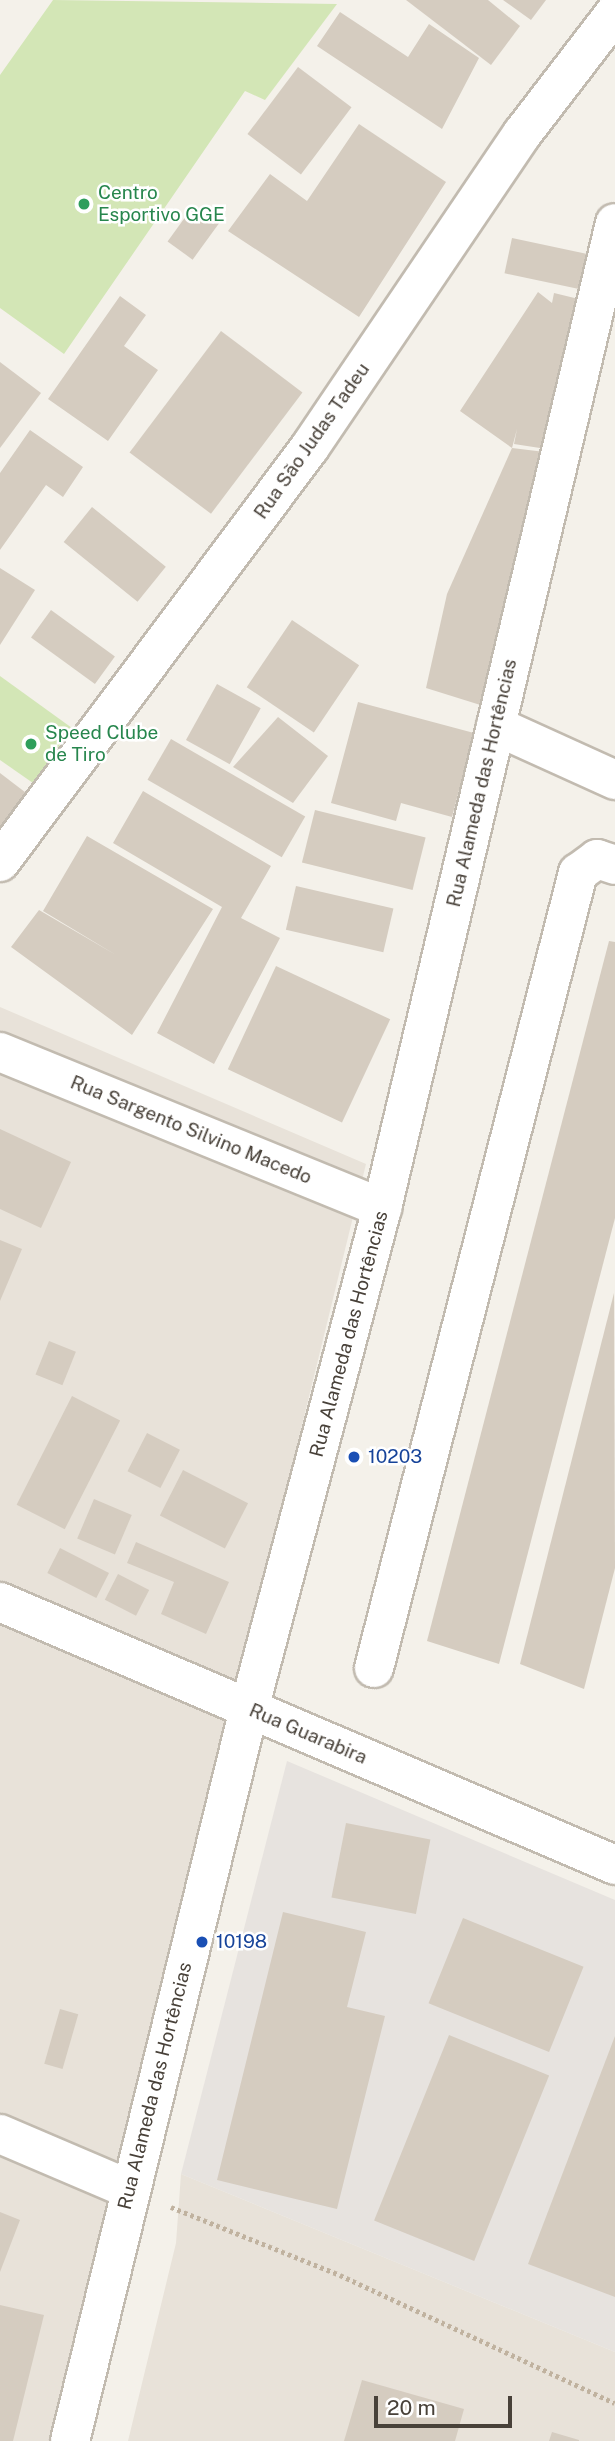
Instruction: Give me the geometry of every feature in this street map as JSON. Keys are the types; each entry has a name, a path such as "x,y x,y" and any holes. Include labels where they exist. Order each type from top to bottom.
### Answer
{"street":[{"name":"Rua São Judas Tadeu","path":"0,862 310,447 522,134 615,13"},
{"name":"Rua Alameda das Hortências","path":"70,2441 129,2189 249,1709 382,1208 614,234"},
{"path":"496,726 615,780"},
{"path":"374,1668 578,873 597,859 615,864"},
{"name":"Rua Sargento Silvino Macedo","path":"0,1052 382,1208"},
{"name":"Rua Guarabira","path":"0,1602 615,1865"},
{"path":"0,2134 129,2189"}],"path":[{"path":"129,2189 340,2275 615,2403"}],"shaded area":[{"path":"0,1007 366,1164 53,2441 0,2441"},
{"path":"287,1761 615,1900 615,2352 181,2174"},
{"path":"181,2174 615,2352 615,2441 128,2441 176,2243"}],"green space":[{"name":"Centro Esportivo GGE","path":"53,0 337,4 265,100 245,91 64,354 0,308 0,75"},
{"name":"Speed Clube de Tiro","path":"0,676 72,728 33,783 0,760"}],"building":[{"path":"406,0 488,0 520,26 491,65"},
{"path":"503,0 546,0 531,20"},
{"path":"340,12 408,57 429,24 479,58 442,129 317,46"},
{"path":"298,67 352,107 301,174 247,134"},
{"path":"359,124 446,182 359,317 228,231 270,174 307,201"},
{"path":"194,205 219,223 193,260 168,241"},
{"path":"512,238 597,256 590,291 505,273"},
{"path":"538,292 552,303 554,293 591,302 553,450 514,444 517,429 512,448 460,411"},
{"path":"120,296 146,315 124,346 158,370 108,441 48,399"},
{"path":"221,331 302,392 211,514 130,452"},
{"path":"0,362 41,393 0,448"},
{"path":"30,430 83,467 63,497 46,485 0,550 0,473"},
{"path":"512,448 553,453 490,708 426,688 447,594"},
{"path":"92,507 166,567 138,602 64,542"},
{"path":"0,568 35,590 0,645"},
{"path":"51,610 115,656 95,684 31,638"},
{"path":"292,620 359,665 314,732 247,687"},
{"path":"217,684 261,708 230,764 186,740"},
{"path":"358,702 474,733 452,817 401,803 396,821 331,803"},
{"path":"278,717 328,756 293,803 233,767"},
{"path":"171,739 305,816 282,857 148,780"},
{"path":"0,773 34,799 0,844"},
{"path":"143,791 271,866 241,918 280,938 214,1064 157,1033 222,907 113,843"},
{"path":"315,810 426,838 413,890 302,862"},
{"path":"87,836 213,909 132,1035 11,947 39,910 116,955 43,911"},
{"path":"296,886 393,908 383,952 286,930"},
{"path":"609,941 615,942 615,1218 499,1664 427,1641"},
{"path":"276,966 390,1019 342,1123 228,1069"},
{"path":"0,1129 71,1162 41,1228 0,1209"},
{"path":"0,1240 22,1249 0,1301"},
{"path":"614,1293 615,1568 584,1689 520,1664"},
{"path":"49,1341 76,1352 62,1385 36,1374"},
{"path":"72,1396 120,1421 65,1529 17,1505"},
{"path":"147,1433 180,1450 160,1488 127,1471"},
{"path":"183,1470 248,1503 225,1549 160,1515"},
{"path":"94,1499 132,1515 115,1555 77,1539"},
{"path":"136,1542 229,1582 206,1634 161,1614 174,1582 127,1563"},
{"path":"60,1548 109,1573 96,1598 47,1573"},
{"path":"118,1574 149,1590 136,1616 105,1600"},
{"path":"346,1823 430,1839 416,1914 331,1898"},
{"path":"283,1912 366,1932 347,2007 385,2016 337,2209 217,2180"},
{"path":"463,1918 584,1967 549,2052 429,2003"},
{"path":"60,2009 78,2014 63,2069 44,2064"},
{"path":"449,2035 549,2075 474,2261 374,2220"},
{"path":"615,2036 615,2297 528,2264"},
{"path":"0,2212 20,2220 0,2272"},
{"path":"0,2305 44,2315 13,2441 0,2441"},
{"path":"362,2380 464,2409 455,2441 344,2441"},
{"path":"552,2432 579,2440 579,2441 549,2441"}],"place":[{"name":"Centro Esportivo GGE","path":"84,204"},
{"name":"Speed Clube de Tiro","path":"31,744"},
{"name":"10203","path":"354,1457"},
{"name":"10198","path":"202,1942"}]}
